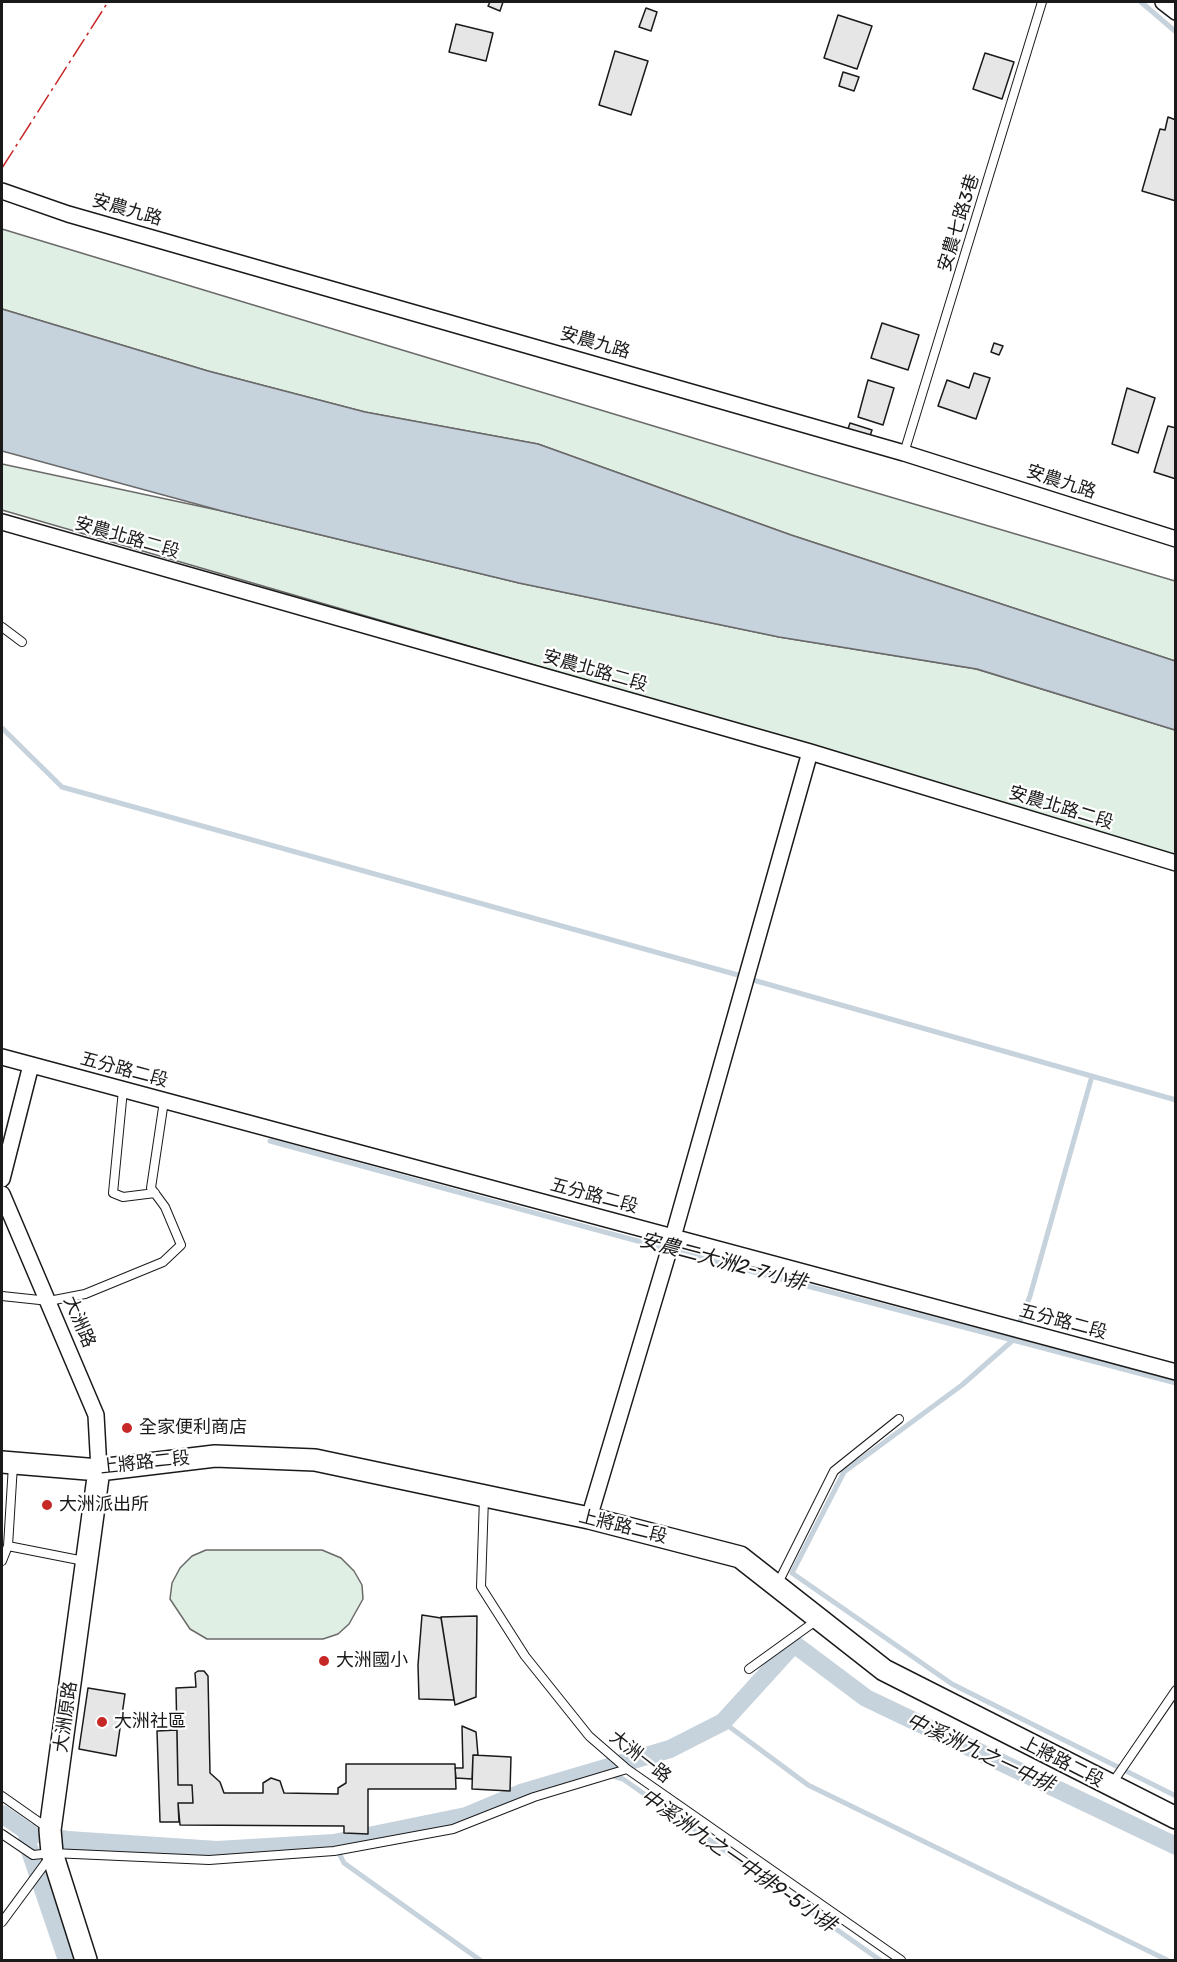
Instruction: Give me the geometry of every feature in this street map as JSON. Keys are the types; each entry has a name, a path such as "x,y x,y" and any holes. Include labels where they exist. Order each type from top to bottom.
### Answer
{"main road":[{"name":"上將路二段","path":"7,1462 99,1470 215,1456 315,1460 484,1494 740,1557 884,1670 1176,1818"},
{"name":"大洲原路","path":"86,1960 52,1853 50,1830 99,1470"}],"street":[{"path":"1163,2 1176,12"},
{"name":"安農九路","path":"2,191 68,214 904,453 1176,539"},
{"name":"安農北路二段","path":"2,522 810,753 1176,863"},
{"path":"589,1518 673,1237 810,753"},
{"name":"五分路二段","path":"2,1058 1176,1372"},
{"path":"2,1179 31,1065"},
{"name":"大洲路","path":"2,1194 96,1415 99,1470"}],"lane":[{"name":"安農七路3巷","path":"904,453 1042,2"},
{"path":"2,627 22,642"},
{"path":"123,1090 113,1193 123,1197 155,1193"},
{"path":"2,1296 49,1301 85,1294 163,1262 181,1245 165,1207 151,1188 164,1101"},
{"path":"776,1585 834,1471 899,1419"},
{"path":"2,1561 8,1546 7,1462"},
{"name":"大洲一路","path":"484,1494 481,1587 525,1656 589,1736 627,1769 901,1960"},
{"path":"8,1546 88,1562"},
{"path":"749,1670 819,1619"},
{"path":"1110,1786 1176,1690"},
{"path":"2,1834 33,1855 52,1853 209,1860 333,1851 453,1829 534,1797 627,1769"},
{"path":"2,1796 50,1830"},
{"path":"2,1922 52,1853"}],"green space":[{"path":"2,229 1175,581 1175,661 791,535 538,444 365,412 208,371 2,309"},
{"path":"2,464 222,511 519,583 779,637 976,669 1175,730 1175,856 812,746 2,510"},
{"path":"206,1550 322,1550 341,1558 354,1571 362,1585 363,1599 349,1624 338,1634 323,1639 207,1639 190,1629 170,1599 172,1583 180,1568 192,1556"}],"shaded area":[{"path":"2,309 208,371 365,412 538,444 791,535 1175,661 1175,730 977,669 779,637 519,583 222,511 2,451"}],"building":[{"path":"490,2 503,2 500,11 488,6"},
{"path":"646,8 657,12 651,31 639,27"},
{"path":"838,15 872,26 857,69 824,58"},
{"path":"456,24 493,33 486,61 449,52"},
{"path":"615,51 648,61 631,115 599,105"},
{"path":"985,53 1014,62 1002,99 973,89"},
{"path":"843,72 859,77 854,91 839,86"},
{"path":"1168,117 1176,120 1176,201 1142,191 1160,129 1165,130"},
{"path":"882,323 919,335 908,370 871,358"},
{"path":"994,343 1003,346 999,355 991,352"},
{"path":"974,373 990,378 976,419 938,406 947,380 969,388"},
{"path":"868,380 894,388 883,425 858,417"},
{"path":"1127,388 1155,398 1138,453 1112,444"},
{"path":"850,423 872,430 868,442 847,432"},
{"path":"1168,426 1176,428 1176,479 1154,472"},
{"path":"422,1615 441,1618 454,1700 419,1699 418,1665"},
{"path":"477,1616 476,1697 455,1705 441,1617"},
{"path":"204,1671 208,1676 210,1773 220,1782 224,1793 263,1793 263,1783 271,1778 280,1781 284,1793 338,1794 338,1788 346,1783 346,1764 455,1764 456,1789 368,1789 368,1834 344,1833 344,1826 180,1825 178,1803 193,1803 192,1785 178,1785 176,1688 196,1687 195,1673"},
{"name":"大洲社區","path":"88,1688 125,1694 116,1756 79,1749"},
{"path":"462,1726 476,1732 478,1755 473,1755 472,1779 456,1778 455,1768 463,1768"},
{"path":"177,1730 178,1785 192,1785 193,1803 178,1803 179,1822 160,1822 157,1731"},
{"path":"473,1755 511,1757 510,1791 472,1789"}],"waterway":[{"path":"1141,2 1176,32"},
{"path":"2,728 62,787 738,975"},
{"path":"753,980 1176,1100"},
{"path":"1092,1076 1030,1296 1012,1341 962,1385 844,1472 792,1573 952,1684 1176,1796"},
{"name":"安農二大洲2-7小排","path":"270,1141 678,1252 1176,1383"},
{"name":"中溪洲九之一中排","path":"28,1832 68,1840 217,1850 334,1843 466,1816 521,1793 670,1749 723,1722 794,1644 866,1698 1176,1846"},
{"path":"723,1722 808,1785 1167,1960"},
{"name":"中溪洲九之一中排9-5小排","path":"593,1770 623,1779 880,1960"},
{"path":"2,1814 28,1832 27,1842 67,1960"},
{"path":"334,1843 344,1863 480,1960"}],"power":[{"path":"2,168 108,2"}],"place":[{"name":"全家便利商店","path":"127,1428"},
{"name":"大洲派出所","path":"47,1505"},
{"name":"大洲國小","path":"324,1661"},
{"name":"大洲社區","path":"102,1722"}]}
